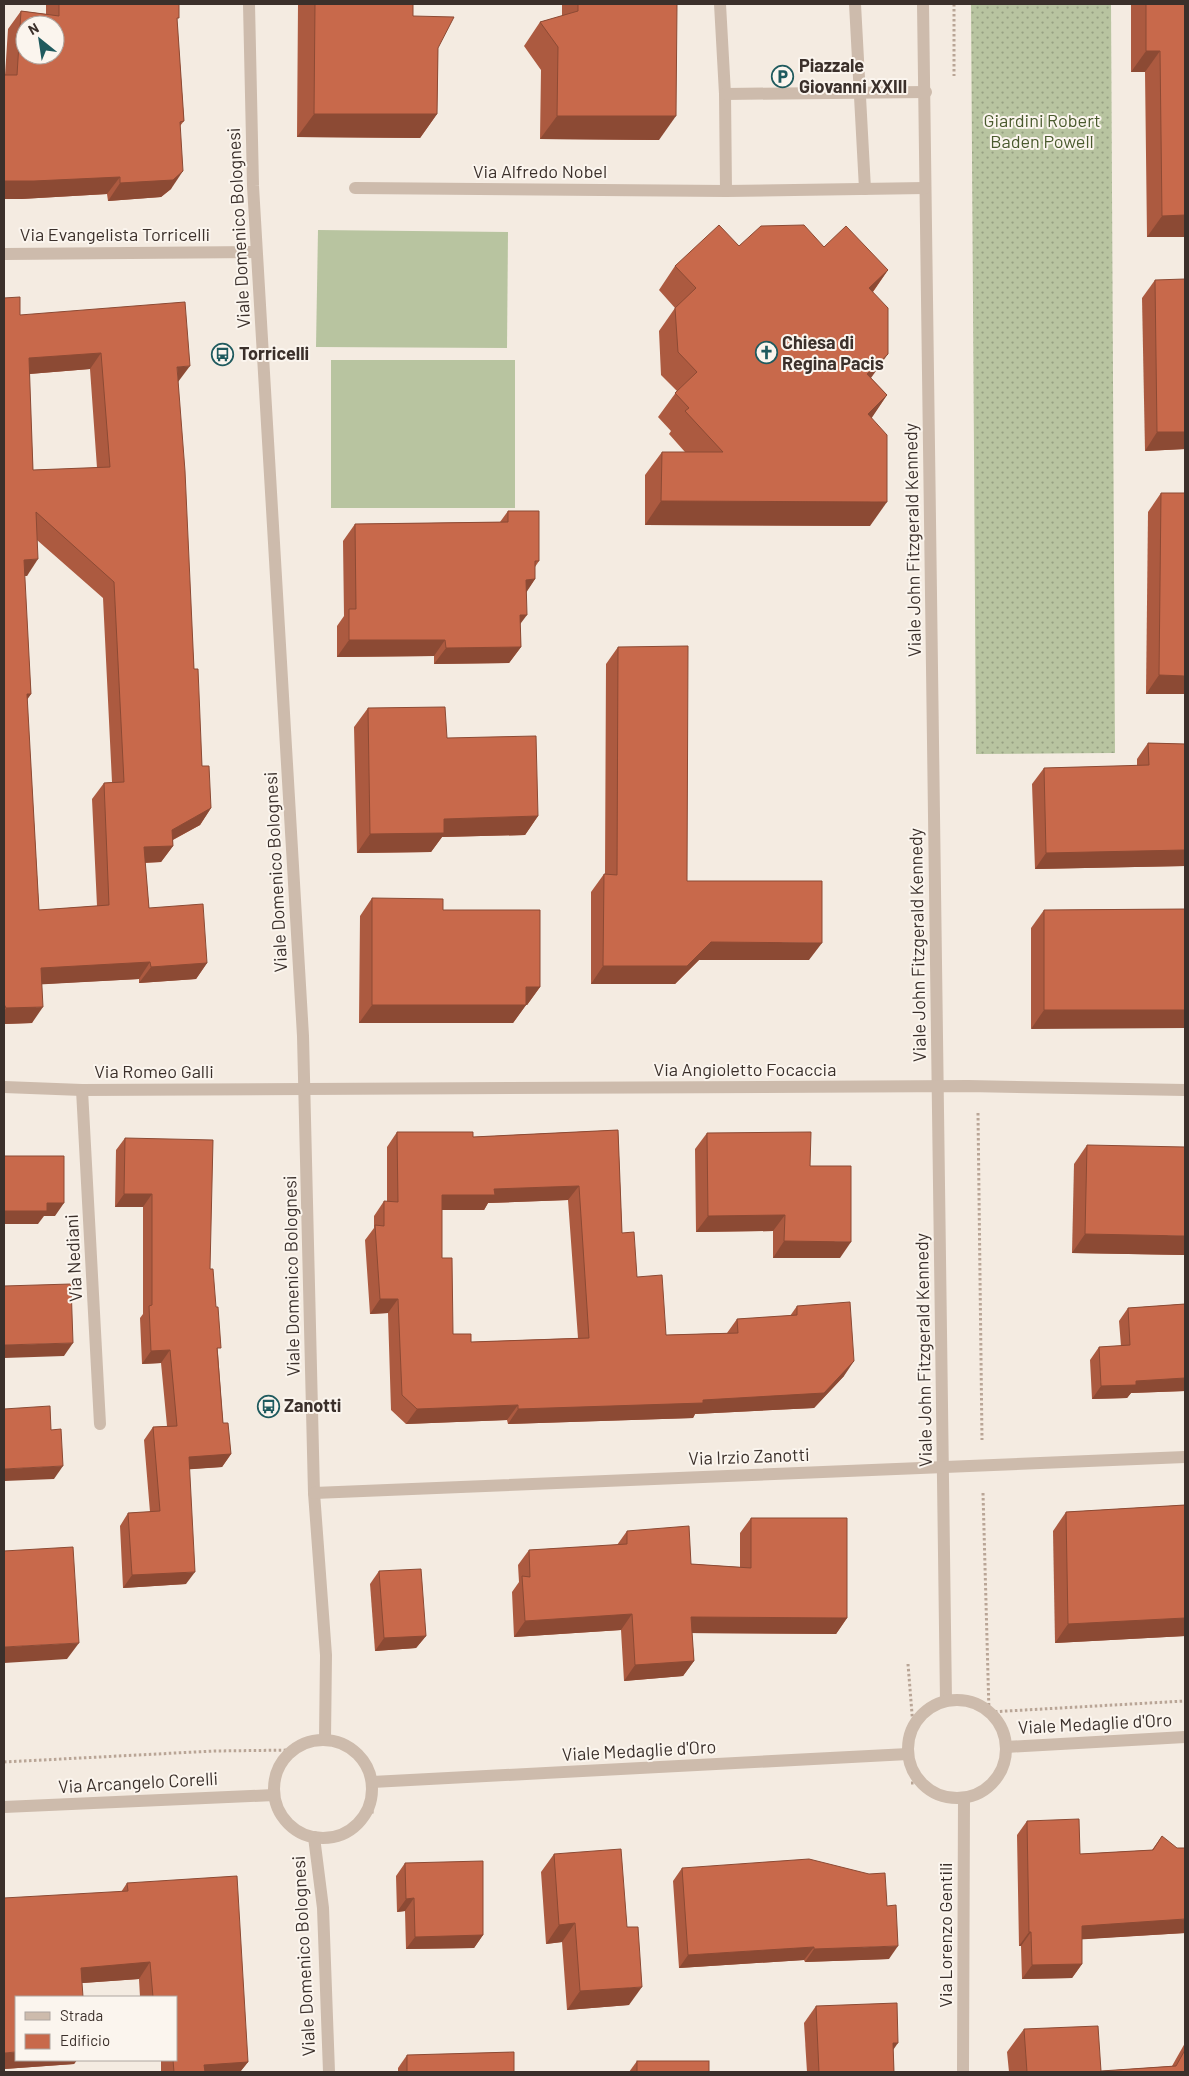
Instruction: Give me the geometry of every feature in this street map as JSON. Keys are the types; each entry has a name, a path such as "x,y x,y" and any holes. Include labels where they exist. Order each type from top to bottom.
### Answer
{"street":[{"name":"Viale Domenico Bolognesi","path":"249,4 256,252 305,1088 314,1493 326,1655 325,1739"},
{"path":"720,4 725,94 726,191"},
{"path":"856,4 865,189"},
{"path":"925,4 925,188"},
{"path":"725,94 861,91 926,92"},
{"name":"Via Alfredo Nobel","path":"355,188 726,191 925,188"},
{"name":"Viale John Fitzgerald Kennedy","path":"925,188 946,1701"},
{"name":"Via Evangelista Torricelli","path":"4,254 256,252"},
{"name":"Via Angioletto Focaccia","path":"305,1088 968,1086 1185,1090"},
{"name":"Via Romeo Galli","path":"4,1087 82,1090 305,1088"},
{"name":"Via Nediani","path":"82,1090 100,1424"},
{"name":"Via Irzio Zanotti","path":"314,1493 1185,1457"},
{"path":"962,1700 976,1703 989,1712 1001,1727 1006,1747 1005,1761 999,1774 978,1794 964,1798 948,1798 934,1792 921,1783 912,1770 908,1754 908,1740 913,1726 922,1715 933,1706 946,1701 962,1700"},
{"name":"Viale Medaglie d'Oro","path":"1006,1747 1185,1736"},
{"path":"274,1795 275,1778 282,1762 294,1750 308,1742 325,1739 351,1748 361,1757 368,1769 372,1782"},
{"name":"Viale Medaglie d'Oro","path":"372,1782 908,1754"},
{"name":"Viale Domenico Bolognesi","path":"274,1795 279,1810 287,1822 300,1832 314,1837 330,1837 344,1833 357,1824 366,1812 371,1798 372,1782"},
{"name":"Via Arcangelo Corelli","path":"4,1807 274,1795"},
{"name":"Via Lorenzo Gentili","path":"963,2072 964,1798"},
{"name":"Viale Domenico Bolognesi","path":"314,1837 323,1908 329,2072"}],"path":[{"path":"954,4 954,83"},
{"path":"968,1086 978,1104 982,1465 989,1712 1185,1701"},
{"path":"908,1664 913,1726"},
{"path":"4,1762 214,1751 294,1750"}],"green space":[{"name":"Giardini Robert Baden Powell","path":"971,4 1111,4 1115,753 976,754"},
{"path":"318,230 508,232 507,348 316,347"},
{"path":"331,360 515,360 515,508 331,508"}],"building":[{"path":"59,4 179,4 179,18 177,18 184,121 180,122 183,171 173,180 120,183 120,177 4,181 4,75 17,75 18,65 65,65 65,15 59,15"},
{"path":"315,4 413,4 413,16 454,17 438,48 437,114 314,114"},
{"path":"578,4 677,4 676,116 557,116 558,47 540,22 578,11"},
{"path":"1146,4 1185,4 1185,215 1162,216 1160,51 1146,51"},
{"path":"21,11 51,15 21,15"},
{"name":"Chiesa di Regina Pacis","path":"719,225 739,246 761,226 804,225 824,247 846,226 888,270 869,288 888,308 888,354 867,374 887,395 868,414 887,435 887,502 661,501 662,452 723,452 685,411 689,408 675,393 697,372 678,352 675,308 696,288 675,266"},
{"path":"1185,279 1185,432 1157,432 1155,280"},
{"path":"20,297 20,315 185,302 190,366 177,367 185,471 194,669 198,669 202,766 209,766 211,808 172,830 173,846 144,847 149,908 203,904 207,963 151,967 150,962 41,968 43,1007 6,1008 4,1004 4,298","holes":["101,353 110,467 33,470 29,358","36,512 114,582 124,782 104,783 109,905 39,910 27,694 31,694 24,560 38,559"]},
{"path":"1161,493 1185,493 1185,676 1159,675"},
{"path":"508,511 539,511 539,561 535,561 535,579 526,580 527,615 520,615 521,647 446,648 445,640 349,640 349,609 356,609 355,524 508,522"},
{"path":"688,646 687,881 822,881 822,943 711,942 687,966 603,966 604,874 617,875 618,647"},
{"path":"445,707 447,738 536,736 538,816 444,819 444,833 370,834 368,708"},
{"path":"1148,743 1185,744 1185,850 1046,853 1044,768 1149,765"},
{"path":"372,898 443,899 443,910 540,910 540,987 526,987 526,1005 372,1005"},
{"path":"1185,909 1185,1010 1044,1010 1044,910"},
{"path":"618,1130 622,1233 634,1232 637,1277 662,1275 666,1335 738,1333 737,1319 797,1315 797,1306 850,1302 854,1361 824,1393 703,1400 703,1403 518,1409 518,1405 417,1409 402,1395 398,1299 380,1299 375,1225 384,1226 384,1201 398,1202 397,1132 473,1132 473,1137","holes":["579,1186 589,1338 471,1342 471,1334 453,1334 452,1258 442,1258 442,1195 495,1195 494,1189"]},
{"path":"811,1132 810,1166 851,1166 851,1242 784,1241 785,1215 708,1216 707,1133"},
{"path":"125,1138 213,1140 210,1269 213,1269 216,1307 218,1307 221,1348 217,1348 223,1423 228,1423 231,1454 189,1457 195,1572 132,1575 128,1513 160,1511 153,1427 177,1426 170,1350 151,1351 149,1306 152,1305 152,1194 124,1194"},
{"path":"1087,1145 1185,1147 1185,1236 1085,1234"},
{"path":"4,1156 64,1156 64,1203 47,1203 47,1211 4,1211"},
{"path":"71,1284 73,1343 4,1345 4,1286"},
{"path":"1185,1304 1185,1378 1136,1381 1136,1385 1101,1386 1099,1347 1130,1345 1128,1308"},
{"path":"50,1406 51,1430 61,1429 63,1466 4,1469 4,1409"},
{"path":"1185,1505 1185,1618 1068,1624 1066,1512"},
{"path":"751,1518 847,1518 847,1618 691,1617 694,1661 635,1665 632,1614 525,1621 522,1576 530,1577 529,1550 627,1544 627,1531 689,1526 691,1564 751,1568"},
{"path":"73,1547 79,1643 4,1647 4,1551"},
{"path":"421,1569 426,1636 384,1638 379,1571"},
{"path":"1079,1819 1080,1854 1153,1850 1162,1836 1177,1848 1185,1848 1185,1919 1082,1926 1082,1964 1032,1965 1031,1932 1029,1932 1027,1821"},
{"path":"621,1849 627,1927 638,1927 642,1987 580,1991 575,1923 559,1925 554,1854"},
{"path":"809,1859 869,1874 885,1873 887,1906 896,1905 898,1946 814,1949 814,1947 688,1955 682,1868"},
{"path":"483,1861 483,1935 415,1937 414,1898 406,1899 405,1863"},
{"path":"237,1876 248,2062 204,2065 205,2072 174,2072 173,2061 178,2061 178,1996 153,1996 150,1962 81,1968 83,1996 15,1996 15,2052 4,2053 4,1898 128,1891 127,1883"},
{"path":"897,2003 898,2043 893,2043 894,2072 819,2072 816,2006"},
{"path":"1098,2026 1101,2071 1176,2066 1185,2050 1185,2072 1027,2072 1024,2029"},
{"path":"514,2052 514,2072 407,2072 407,2055"},
{"path":"637,2061 709,2061 709,2072 637,2072"}],"place":[{"name":"Piazzale Giovanni XXIII","path":"783,76"},
{"name":"Chiesa di Regina Pacis","path":"766,353"},
{"name":"Torricelli","path":"223,354"},
{"name":"Zanotti","path":"268,1406"}]}
